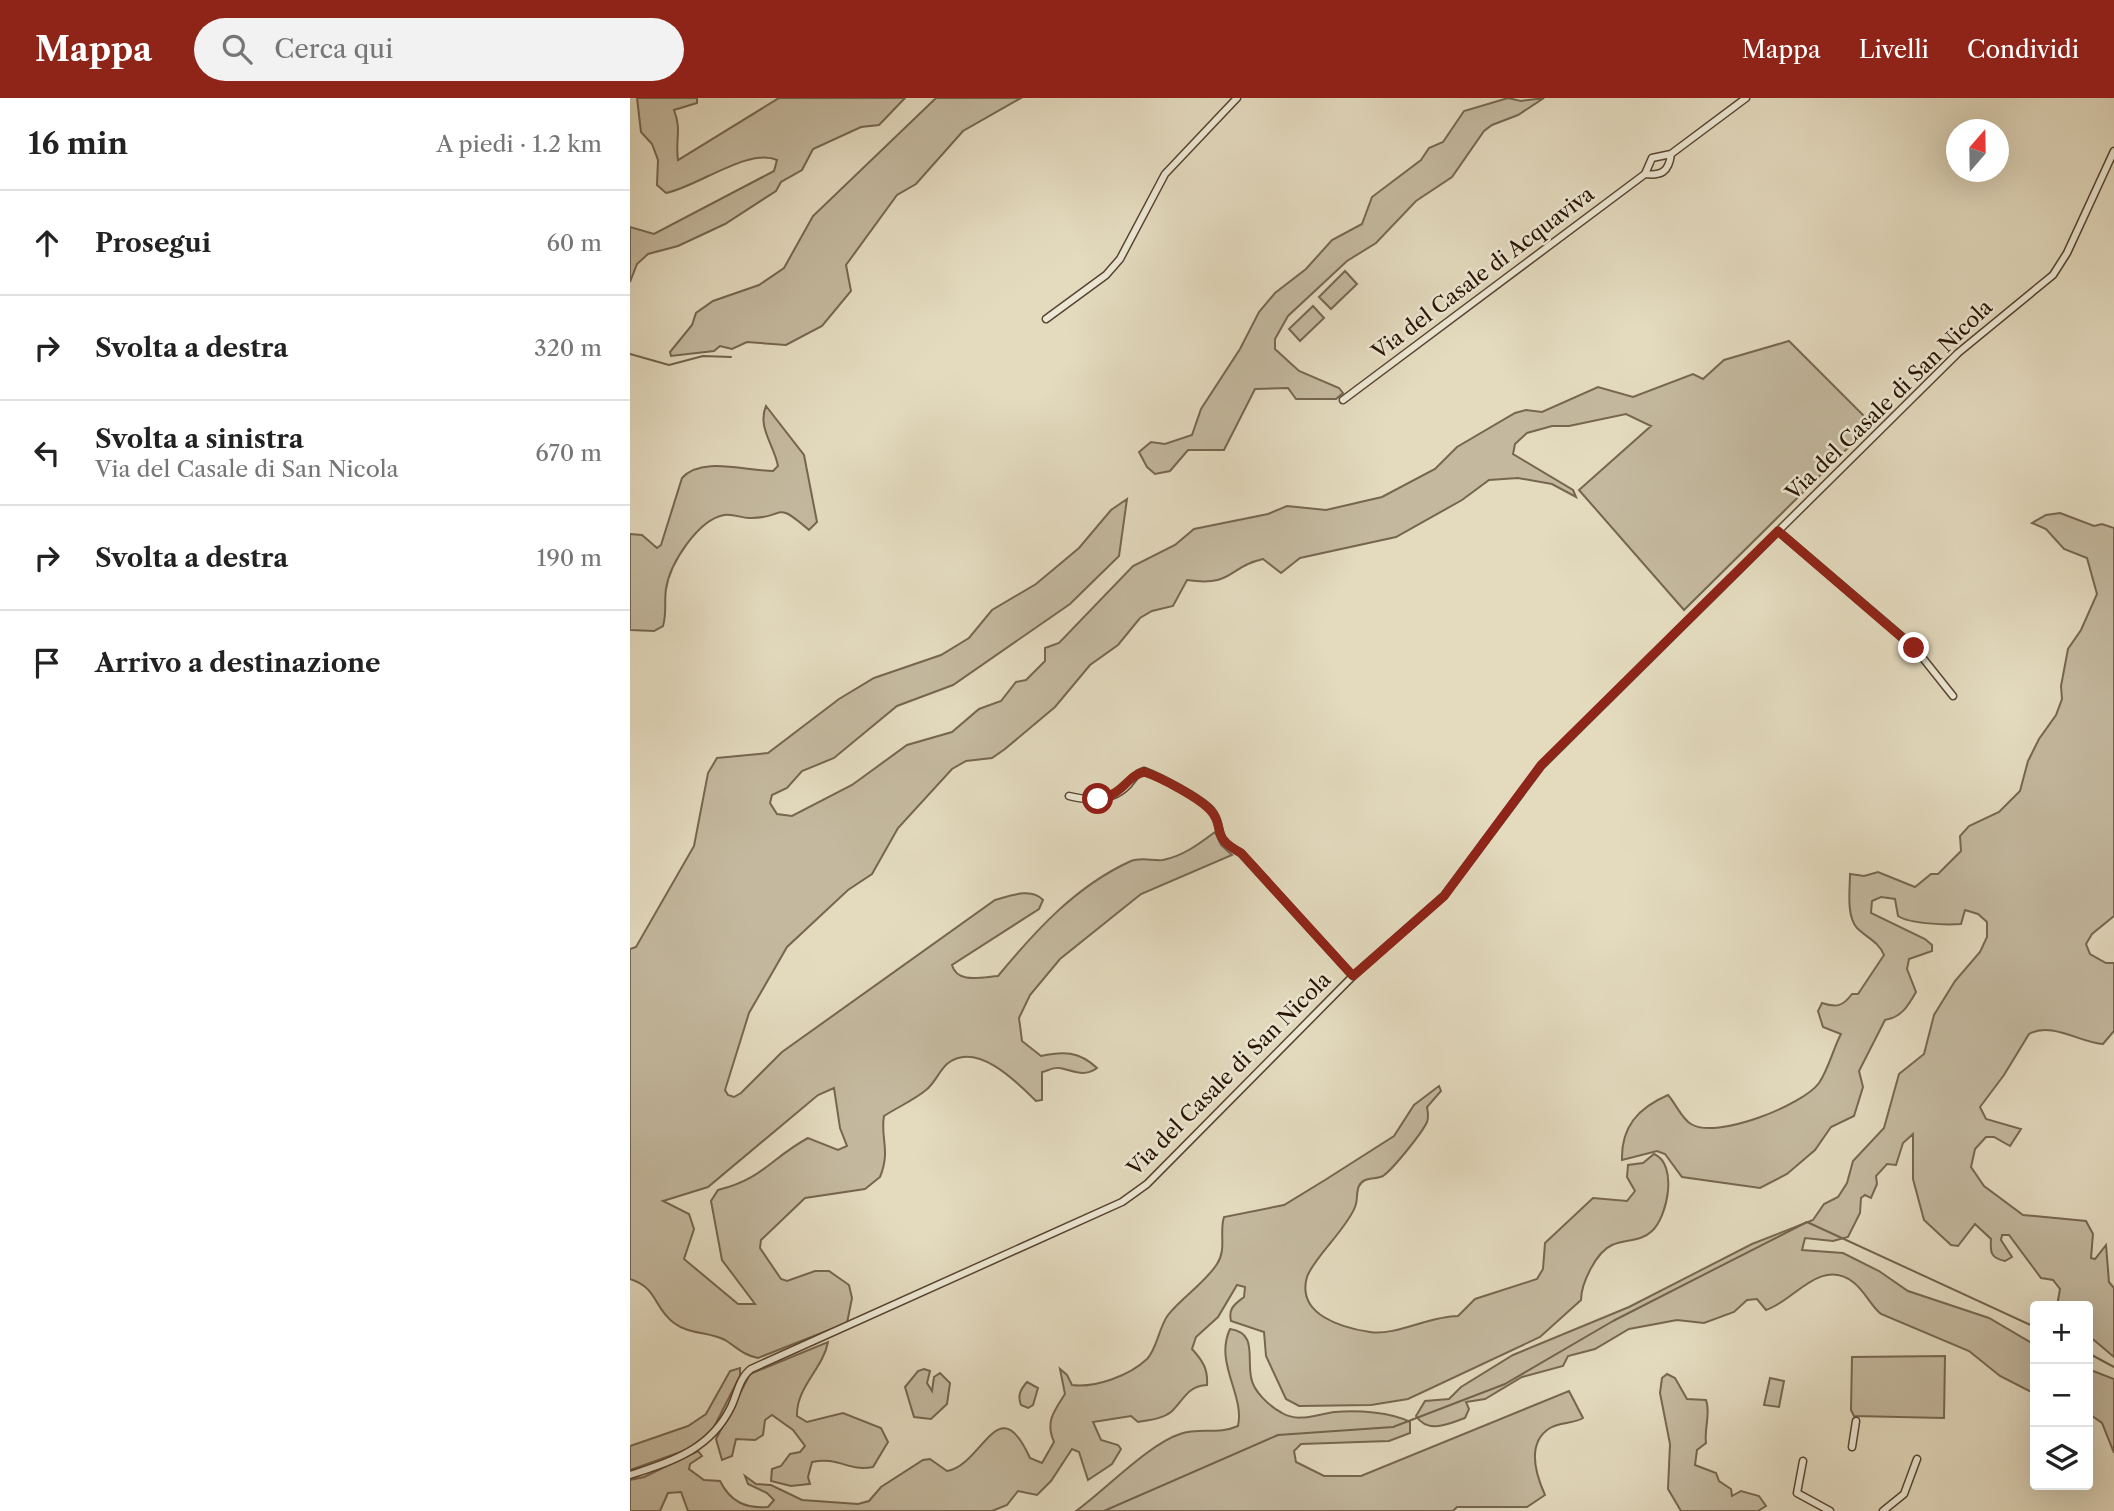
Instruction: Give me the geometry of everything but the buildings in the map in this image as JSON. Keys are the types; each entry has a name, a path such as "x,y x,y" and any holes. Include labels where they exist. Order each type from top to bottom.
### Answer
{"street":[{"path":"1046,319 1105,275 1120,259 1166,174 1237,98"},
{"name":"Via del Casale di Acquaviva","path":"1343,400 1644,174 1652,158 1671,154 1746,98"},
{"name":"Via del Casale di San Nicola","path":"630,1475 668,1462 708,1440 730,1408 744,1375 751,1369 1122,1202 1147,1184 1353,976 1444,896 1541,765 1973,339 2053,275 2067,253 2114,150"},
{"name":"Via del Casale di Acquaviva","path":"1644,174 1663,173 1668,168 1671,154"},
{"path":"1778,531 1914,648 1954,696"},
{"path":"1069,796 1084,800 1112,796 1127,786 1136,774 1144,772 1198,801 1211,811 1224,842 1241,853 1353,976"},
{"path":"1852,1447 1856,1421"},
{"path":"1883,1511 1904,1494 1917,1459"},
{"path":"1803,1461 1797,1493 1830,1511"}],"shaded area":[{"path":"637,98 697,98 697,103 674,110 678,123 678,160 779,98 905,98 879,125 861,127 813,149 802,170 781,182 776,191 725,224 678,246 648,254 637,264 630,282 630,227 654,234 774,171 777,160 765,157 738,163 666,193 657,185 658,160 652,144 641,132"},
{"path":"936,98 1021,98 963,131 916,184 897,195 846,265 851,291 822,326 786,345 747,342 732,349 720,346 714,351 671,356 670,352 692,325 696,313 713,301 759,285 784,268 813,216"},
{"path":"1508,98 1521,101 1544,98 1518,115 1484,131 1452,177 1416,201 1376,243 1347,261 1288,316 1275,339 1275,349 1299,371 1339,388 1343,393 1336,399 1296,399 1288,388 1255,389 1224,450 1188,450 1170,471 1155,474 1147,467 1139,452 1151,442 1165,444 1192,435 1201,409 1240,349 1259,312 1275,293 1306,269 1332,240 1362,224 1372,197 1421,160 1429,148 1443,142 1464,111"},
{"path":"1345,271 1357,284 1331,309 1319,297"},
{"path":"1313,306 1324,318 1300,341 1289,329"},
{"path":"1789,341 1872,424 1684,610 1579,490 1651,426 1626,414 1569,426 1552,426 1527,433 1515,444 1513,454 1573,490 1576,497 1552,484 1518,478 1489,480 1462,500 1396,537 1300,558 1281,573 1263,559 1251,562 1222,579 1187,580 1173,606 1152,611 1140,618 1118,645 1090,665 1055,707 1005,749 992,758 966,761 952,769 898,828 872,874 848,890 787,947 749,1013 725,1090 728,1095 734,1097 741,1093 782,1052 995,900 1026,893 1043,900 1039,909 952,965 959,975 971,978 998,976 1027,942 1075,896 1111,871 1131,861 1163,860 1177,856 1215,832 1221,845 1232,855 1141,894 1060,959 1030,995 1019,1018 1022,1041 1041,1056 1056,1053 1077,1055 1097,1068 1083,1073 1057,1068 1042,1072 1042,1100 1036,1101 995,1066 970,1057 958,1058 947,1064 926,1090 884,1116 885,1159 880,1177 865,1189 805,1198 761,1240 760,1248 781,1279 787,1281 815,1271 829,1271 849,1285 852,1298 847,1323 758,1358 753,1357 719,1337 680,1327 667,1317 646,1287 630,1279 630,949 636,947 694,846 708,773 717,758 768,753 839,699 874,678 941,655 969,638 992,610 1036,584 1079,548 1111,510 1127,499 1119,556 1070,604 953,685 897,706 834,758 802,771 787,788 772,795 770,803 777,814 792,816 852,785 907,745 952,732 979,709 1001,701 1016,682 1026,680 1045,661 1045,648 1059,643 1133,566 1175,545 1194,529 1268,514 1287,506 1326,510 1382,497 1435,469 1457,447 1515,413 1526,410 1542,412 1598,387 1633,397 1693,374 1703,379 1724,360","holes":["834,1088 840,1128 847,1146 838,1150 808,1138 746,1180 718,1190 711,1201 722,1260 755,1304 738,1304 684,1259 694,1229 689,1214 663,1201 708,1187 818,1095"]},
{"path":"766,406 804,455 817,522 809,530 790,515 780,512 762,517 724,515 714,519 695,534 673,567 666,589 663,626 654,631 630,630 630,534 642,535 657,548 661,545 682,478 690,471 725,466 773,471 778,466 765,429"},
{"path":"2060,513 2094,526 2102,524 2114,528 2114,916 2092,934 2086,944 2090,954 2106,963 2114,963 2114,1031 2103,1044 2056,1031 2029,1034 1980,1107 1986,1119 2021,1129 2010,1146 1994,1137 1986,1137 1975,1149 1971,1167 1984,1186 2023,1215 2086,1221 2093,1234 2091,1258 2095,1259 2106,1245 2109,1282 2114,1288 2114,1357 2093,1339 2093,1301 2058,1301 2060,1289 2053,1280 2041,1278 2009,1235 2002,1235 2001,1240 2012,1257 2005,1261 1994,1256 1991,1239 1975,1224 1958,1246 1951,1245 1924,1220 1913,1179 1913,1134 1903,1143 1896,1165 1887,1164 1876,1176 1877,1184 1871,1198 1865,1195 1861,1198 1860,1213 1848,1237 1833,1241 1805,1238 1802,1250 1843,1253 1879,1271 1908,1291 1989,1318 2030,1342 2030,1391 2000,1376 1969,1351 1881,1314 1853,1282 1841,1276 1829,1275 1807,1284 1766,1310 1757,1299 1747,1300 1734,1312 1704,1323 1677,1320 1629,1329 1595,1349 1568,1356 1563,1366 1522,1377 1485,1399 1466,1402 1469,1409 1465,1418 1439,1426 1421,1422 1416,1416 1425,1401 1449,1399 1461,1387 1513,1355 1629,1307 1752,1244 1813,1220 1824,1204 1838,1197 1847,1183 1853,1161 1884,1128 1899,1074 1924,1054 1934,1015 1955,981 1980,952 1987,937 1987,922 1978,914 1965,910 1961,924 1919,922 1898,916 1895,899 1881,897 1872,901 1871,913 1925,939 1932,945 1932,951 1909,959 1907,969 1916,992 1900,1014 1885,1020 1859,1071 1863,1087 1854,1116 1831,1127 1815,1150 1787,1174 1760,1188 1682,1177 1665,1154 1657,1151 1622,1160 1622,1148 1633,1120 1648,1106 1668,1095 1685,1119 1703,1128 1738,1124 1758,1118 1810,1092 1826,1071 1841,1034 1823,1027 1818,1011 1822,1003 1839,1005 1852,994 1858,994 1884,955 1879,946 1857,928 1851,917 1850,874 1864,876 1878,872 1915,887 1931,874 1938,874 1961,851 1960,836 1969,826 1999,812 2020,791 2028,761 2056,715 2062,699 2061,686 2068,649 2081,630 2097,594 2087,558 2064,549 2046,529 2032,523 2046,515"},
{"path":"1439,1086 1441,1091 1427,1107 1427,1122 1407,1150 1383,1176 1367,1179 1359,1186 1351,1216 1307,1277 1305,1290 1308,1301 1315,1310 1335,1323 1370,1332 1391,1331 1458,1316 1475,1299 1537,1279 1543,1269 1545,1243 1593,1198 1627,1201 1635,1191 1627,1177 1628,1165 1643,1163 1654,1154 1666,1168 1668,1179 1666,1203 1658,1224 1648,1235 1617,1243 1600,1254 1590,1269 1581,1300 1540,1337 1408,1399 1371,1405 1299,1406 1286,1399 1266,1356 1264,1332 1231,1321 1231,1310 1244,1297 1245,1287 1237,1285 1218,1317 1196,1337 1192,1349 1204,1366 1207,1385 1190,1391 1171,1412 1160,1418 1138,1422 1131,1416 1093,1422 1101,1440 1118,1445 1121,1449 1112,1464 1088,1480 1079,1452 1072,1449 1051,1481 1037,1495 1018,1491 1007,1505 992,1511 688,1511 681,1492 668,1493 660,1511 630,1511 630,1480 644,1477 698,1451 702,1456 690,1464 689,1469 704,1480 720,1481 734,1499 752,1507 768,1507 774,1500 767,1493 748,1484 745,1476 756,1484 771,1485 802,1500 858,1504 869,1501 881,1487 923,1460 930,1459 947,1471 960,1466 999,1429 1009,1429 1019,1438 1030,1458 1042,1463 1054,1442 1050,1428 1052,1417 1065,1394 1060,1369 1072,1385 1091,1385 1111,1380 1140,1365 1150,1355 1168,1315 1217,1264 1222,1252 1224,1217 1284,1205 1394,1136 1414,1105"},
{"path":"1230,1329 1238,1331 1247,1340 1251,1377 1258,1393 1282,1413 1301,1418 1335,1412 1363,1412 1384,1414 1410,1422 1410,1433 1389,1441 1301,1444 1294,1451 1296,1462 1324,1476 1361,1476 1569,1391 1583,1418 1554,1426 1543,1434 1535,1451 1535,1460 1545,1495 1527,1507 1457,1507 1453,1511 1076,1511 1141,1457 1168,1439 1187,1432 1223,1430 1238,1426 1239,1414 1225,1354"},
{"path":"828,1342 821,1361 801,1396 797,1416 807,1422 843,1413 881,1428 888,1442 873,1467 864,1468 829,1461 812,1462 808,1477 810,1484 791,1486 771,1481 772,1469 781,1466 790,1454 800,1452 805,1446 793,1430 772,1415 765,1420 763,1435 755,1440 736,1439 732,1456 722,1460 716,1439 750,1374"},
{"path":"1945,1356 1944,1418 1854,1416 1851,1410 1852,1357"},
{"path":"740,1368 740,1376 711,1433 689,1449 630,1470 630,1446 688,1426 706,1414 730,1371"},
{"path":"918,1371 930,1371 927,1383 932,1391 934,1377 940,1373 950,1383 947,1404 931,1419 914,1417 905,1387"},
{"path":"2093,1371 2114,1379 2114,1453 2102,1423 2093,1417"},
{"path":"1667,1374 1675,1378 1687,1399 1706,1400 1706,1443 1697,1450 1695,1465 1716,1473 1719,1481 1731,1489 1732,1496 1741,1491 1759,1496 1766,1506 1758,1511 1681,1511 1668,1489 1670,1444 1660,1393 1662,1378"},
{"path":"1770,1378 1784,1381 1779,1407 1764,1405"},
{"path":"1027,1382 1038,1388 1033,1405 1028,1408 1021,1405 1019,1398"}],"waterway":[{"path":"630,354 669,365 703,356 731,357"},
{"path":"1104,1511 1278,1435 1393,1427 1505,1384 1613,1321 1807,1222 2030,1325"},
{"path":"2093,1356 2114,1367"}],"route":[{"path":"1098,799 1119,793 1136,774 1144,772 1198,801 1211,811 1217,831 1224,842 1241,853 1353,976 1444,896 1541,765 1778,531 1914,648"}]}
